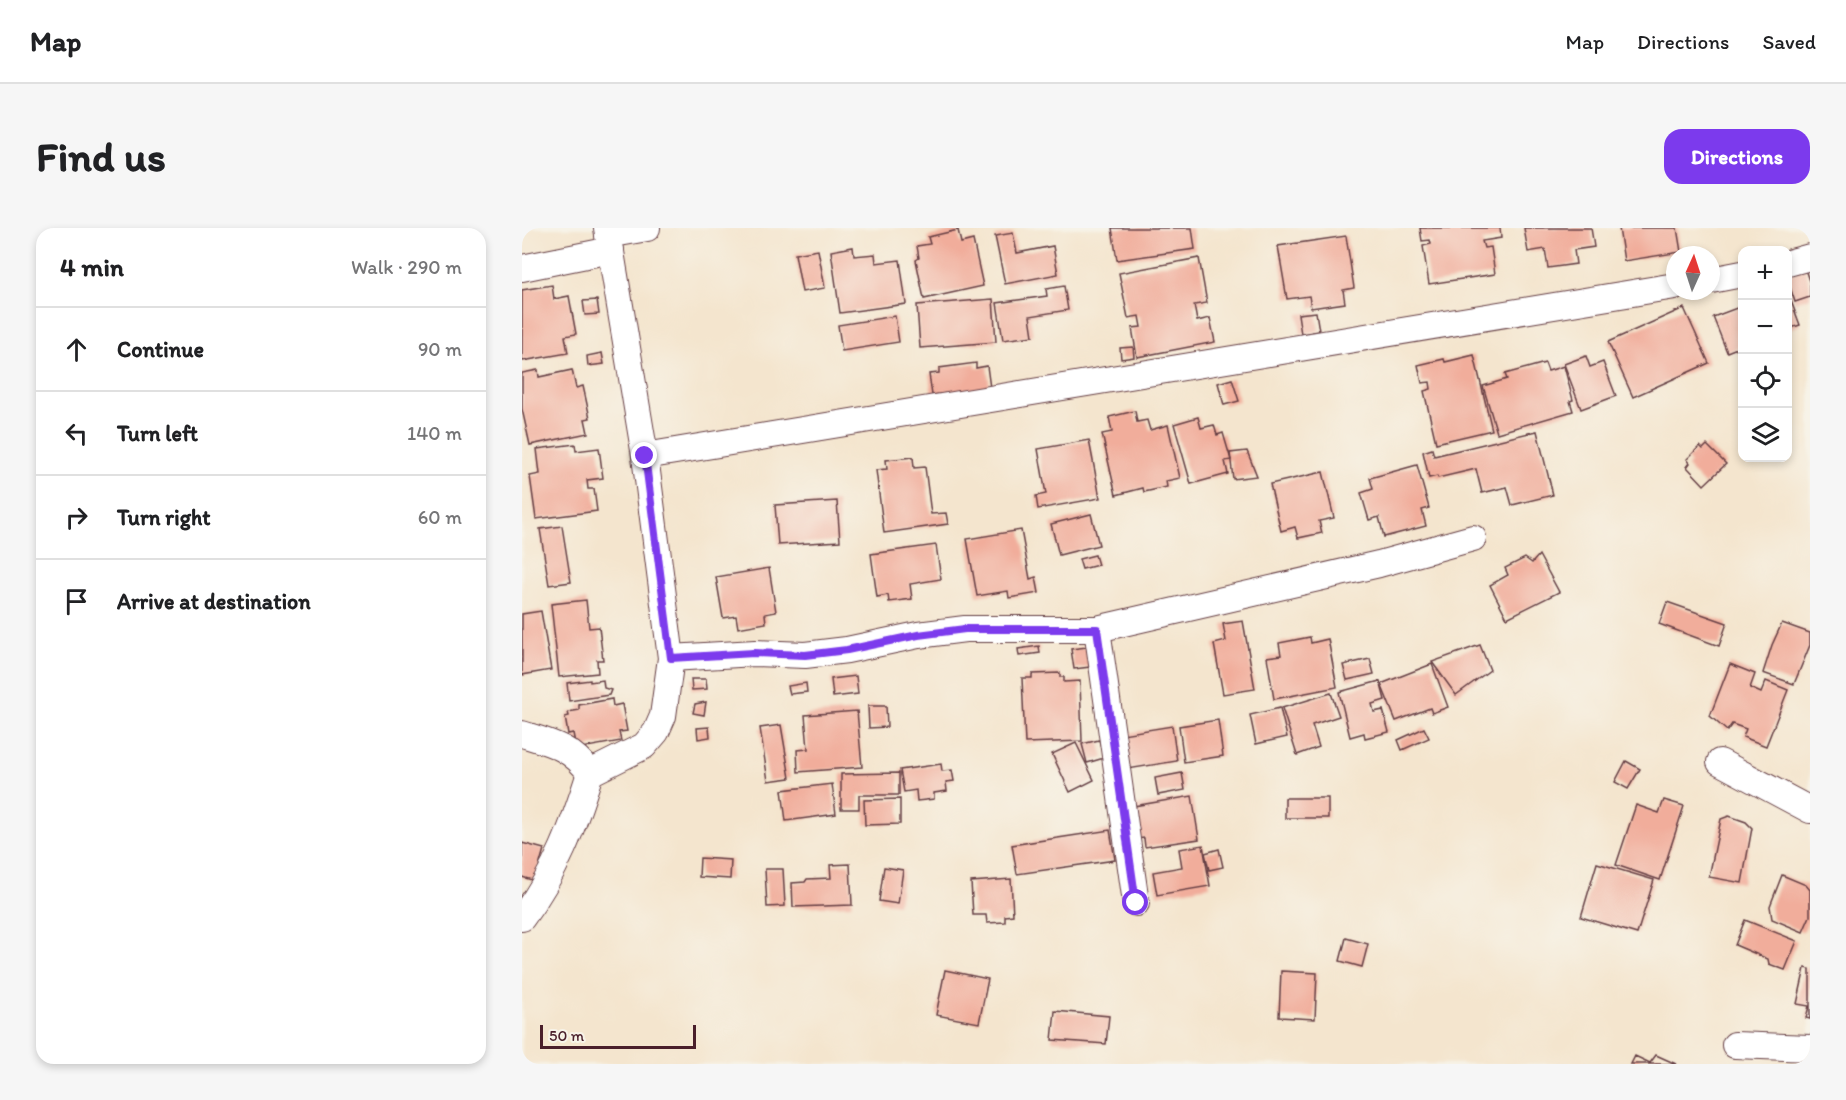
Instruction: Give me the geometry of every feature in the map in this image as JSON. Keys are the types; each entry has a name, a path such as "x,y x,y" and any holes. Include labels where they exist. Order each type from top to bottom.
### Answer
{"street":[{"path":"522,268 608,238 647,228"},
{"path":"522,918 540,894 566,844 590,773 644,746 656,732 663,716 671,658 645,456 608,238"},
{"path":"1792,262 1810,257"},
{"path":"1720,278 1738,275"},
{"path":"645,456 1666,287"},
{"path":"671,658 754,653 805,655 847,650 918,635 965,629 1097,629 1379,564 1473,538"},
{"path":"1097,629 1136,903"},
{"path":"522,734 552,743 570,752 590,773"},
{"path":"1720,762 1810,810"},
{"path":"1735,1045 1810,1048"}],"building":[{"path":"1112,228 1192,228 1195,249 1117,260"},
{"path":"1420,228 1500,228 1501,238 1482,241 1484,248 1491,247 1495,274 1429,284 1423,246 1431,244 1430,240 1422,241"},
{"path":"1524,228 1591,228 1594,247 1574,250 1576,264 1548,268 1545,249 1528,252"},
{"path":"1619,228 1677,228 1680,246 1666,246 1666,254 1624,261"},
{"path":"958,230 961,243 973,240 983,286 924,299 916,260 919,258 917,246 930,244 928,237"},
{"path":"1013,233 1017,253 1053,246 1058,274 1005,284 995,236"},
{"path":"1346,236 1354,288 1343,290 1345,303 1311,308 1309,296 1287,299 1278,246"},
{"path":"853,247 854,256 875,254 876,263 900,260 906,304 840,313 831,251"},
{"path":"818,250 825,288 802,292 795,254"},
{"path":"1199,258 1207,303 1194,305 1197,321 1210,318 1215,342 1137,357 1132,328 1141,327 1139,316 1128,318 1119,273"},
{"path":"1805,269 1810,284 1810,297 1795,302 1792,293 1792,274"},
{"path":"552,285 554,299 569,296 576,334 565,336 568,353 522,361 522,290"},
{"path":"1064,286 1068,310 1030,316 1033,336 1003,340 997,303 1047,296 1046,289"},
{"path":"993,299 996,342 920,348 917,305"},
{"path":"597,300 599,314 585,315 583,301"},
{"path":"1792,304 1800,325 1792,328"},
{"path":"1684,308 1709,363 1633,397 1608,342"},
{"path":"1738,308 1738,348 1727,352 1713,317"},
{"path":"1316,312 1319,331 1301,334 1298,314"},
{"path":"895,316 899,342 842,351 838,325"},
{"path":"1133,347 1134,357 1121,359 1120,348"},
{"path":"602,353 604,364 588,366 587,356"},
{"path":"1474,355 1492,430 1436,443 1424,391 1431,389 1430,382 1422,383 1418,365"},
{"path":"1586,356 1590,367 1603,362 1616,396 1581,409 1564,364"},
{"path":"976,363 976,368 987,366 990,388 932,395 929,374 939,373 939,368"},
{"path":"1545,363 1548,371 1564,366 1573,400 1570,401 1573,411 1497,433 1483,386 1507,379 1505,374"},
{"path":"538,370 539,377 572,370 576,388 583,386 590,418 585,419 588,433 530,445 522,409 522,373"},
{"path":"1232,379 1239,401 1224,405 1218,383"},
{"path":"1135,411 1137,422 1147,420 1150,430 1168,425 1180,478 1166,481 1167,487 1144,492 1143,488 1116,495 1102,434 1112,432 1109,417"},
{"path":"1198,417 1201,428 1214,425 1217,435 1223,433 1231,460 1225,461 1228,474 1191,484 1174,424"},
{"path":"1537,431 1553,495 1512,505 1507,487 1482,493 1476,469 1429,478 1423,452 1432,449 1434,456"},
{"path":"1089,440 1100,498 1038,509 1036,496 1046,494 1038,449"},
{"path":"575,444 576,451 599,448 603,478 587,480 588,489 594,489 597,511 536,519 530,476 540,474 537,449"},
{"path":"1707,445 1726,464 1704,485 1687,467 1690,463 1687,459 1700,446 1703,449"},
{"path":"1247,451 1257,476 1233,479 1230,453"},
{"path":"913,457 914,468 925,467 931,514 946,513 948,524 884,533 876,470 887,469 886,460"},
{"path":"1417,465 1429,508 1422,510 1426,526 1384,537 1379,517 1369,520 1361,493 1373,489 1370,478"},
{"path":"1323,472 1334,518 1319,521 1322,533 1298,538 1295,527 1281,531 1270,484"},
{"path":"837,501 840,541 778,545 775,505"},
{"path":"1091,514 1099,545 1059,555 1051,524"},
{"path":"562,526 571,582 549,585 540,529"},
{"path":"1021,530 1030,579 1036,577 1039,593 1009,598 1008,591 977,596 967,539"},
{"path":"936,545 941,579 910,584 912,599 889,602 888,595 877,597 871,554"},
{"path":"1095,555 1098,565 1082,569 1079,559"},
{"path":"1539,555 1559,592 1507,618 1490,585 1508,575 1505,568 1525,558 1532,563"},
{"path":"769,568 776,612 765,614 766,623 738,628 736,616 723,618 716,577"},
{"path":"586,600 589,628 599,627 603,660 597,660 598,673 559,677 551,604"},
{"path":"1667,602 1727,623 1719,646 1659,624"},
{"path":"541,611 551,670 522,675 522,614"},
{"path":"1243,621 1255,689 1223,694 1214,644 1226,641 1223,624"},
{"path":"1782,623 1810,633 1810,645 1794,684 1763,673"},
{"path":"1310,637 1311,643 1328,639 1337,687 1274,699 1267,657 1281,655 1279,643"},
{"path":"1480,645 1490,670 1456,695 1432,662"},
{"path":"1039,646 1040,653 1019,656 1018,649"},
{"path":"1087,647 1090,667 1074,669 1071,649"},
{"path":"1370,659 1374,674 1347,680 1343,665"},
{"path":"1432,664 1448,707 1432,713 1430,708 1396,721 1381,684"},
{"path":"1730,664 1755,674 1750,688 1761,693 1766,681 1788,690 1766,746 1743,737 1746,729 1732,724 1727,731 1710,716"},
{"path":"1060,673 1060,677 1064,677 1064,682 1080,681 1082,741 1025,743 1022,678 1032,678 1032,674"},
{"path":"856,676 858,694 833,697 831,679"},
{"path":"691,679 706,679 707,689 692,690"},
{"path":"590,680 590,682 603,680 604,688 611,690 609,695 569,701 567,683"},
{"path":"1380,681 1385,700 1372,704 1374,712 1383,710 1389,732 1365,738 1364,733 1350,737 1339,692"},
{"path":"806,683 807,692 790,694 788,686"},
{"path":"1331,693 1339,716 1312,725 1319,747 1297,755 1282,708"},
{"path":"612,699 613,706 622,704 627,731 619,732 621,741 576,749 573,733 568,734 565,717 569,716 568,712 579,710 579,705"},
{"path":"706,702 704,715 693,713 695,704"},
{"path":"868,706 886,706 887,727 869,728"},
{"path":"1280,708 1287,737 1256,744 1250,715"},
{"path":"857,711 862,767 798,772 797,750 808,749 805,715"},
{"path":"1218,720 1223,756 1184,762 1179,726"},
{"path":"781,725 790,778 768,781 760,728"},
{"path":"1172,726 1177,761 1128,769 1122,734"},
{"path":"709,727 710,737 698,739 697,728"},
{"path":"1424,728 1429,738 1402,750 1398,740"},
{"path":"1099,740 1104,758 1087,763 1082,744"},
{"path":"1076,743 1094,780 1070,792 1052,754"},
{"path":"1626,761 1640,769 1628,789 1615,782"},
{"path":"941,764 942,771 952,770 954,781 946,782 947,791 934,793 934,799 917,801 916,790 904,792 900,770"},
{"path":"899,773 899,795 859,795 859,809 841,809 841,774"},
{"path":"1182,773 1185,790 1158,795 1155,778"},
{"path":"832,784 836,814 786,821 782,790"},
{"path":"1192,796 1199,839 1145,847 1144,838 1135,839 1134,806"},
{"path":"1285,798 1328,798 1328,818 1285,818"},
{"path":"900,799 900,824 865,825 864,800"},
{"path":"1664,800 1684,806 1660,880 1616,865 1636,805 1659,813"},
{"path":"1729,816 1746,822 1752,828 1742,883 1709,877 1721,819"},
{"path":"1110,830 1115,860 1017,874 1012,845"},
{"path":"522,843 544,849 535,881 522,877"},
{"path":"1203,845 1210,886 1157,895 1153,872 1182,867 1179,849"},
{"path":"1219,849 1223,867 1209,870 1205,853"},
{"path":"700,858 731,860 730,879 699,877"},
{"path":"1597,863 1654,880 1637,934 1581,917"},
{"path":"850,864 852,905 793,907 792,883 805,882 807,879 831,878 830,865"},
{"path":"884,867 903,870 898,904 879,901"},
{"path":"765,869 783,869 785,906 767,907"},
{"path":"1782,875 1806,885 1810,890 1810,916 1803,932 1772,919 1770,906"},
{"path":"1011,879 1013,915 1005,916 1005,922 987,923 986,915 973,915 971,882"},
{"path":"1745,920 1797,941 1785,970 1769,964 1768,959 1735,945"},
{"path":"1346,938 1368,944 1362,967 1340,961"},
{"path":"1805,968 1810,969 1810,1019 1806,1018 1809,1006 1797,1004"},
{"path":"945,970 988,979 979,1023 936,1015"},
{"path":"1281,971 1317,973 1315,1019 1279,1017"},
{"path":"1055,1011 1109,1016 1106,1044 1052,1040"},
{"path":"1656,1055 1676,1064 1631,1064 1635,1056 1650,1063"}],"route":[{"path":"645,456 671,658 754,653 805,655 847,650 918,635 965,629 1097,629 1136,903"}]}
